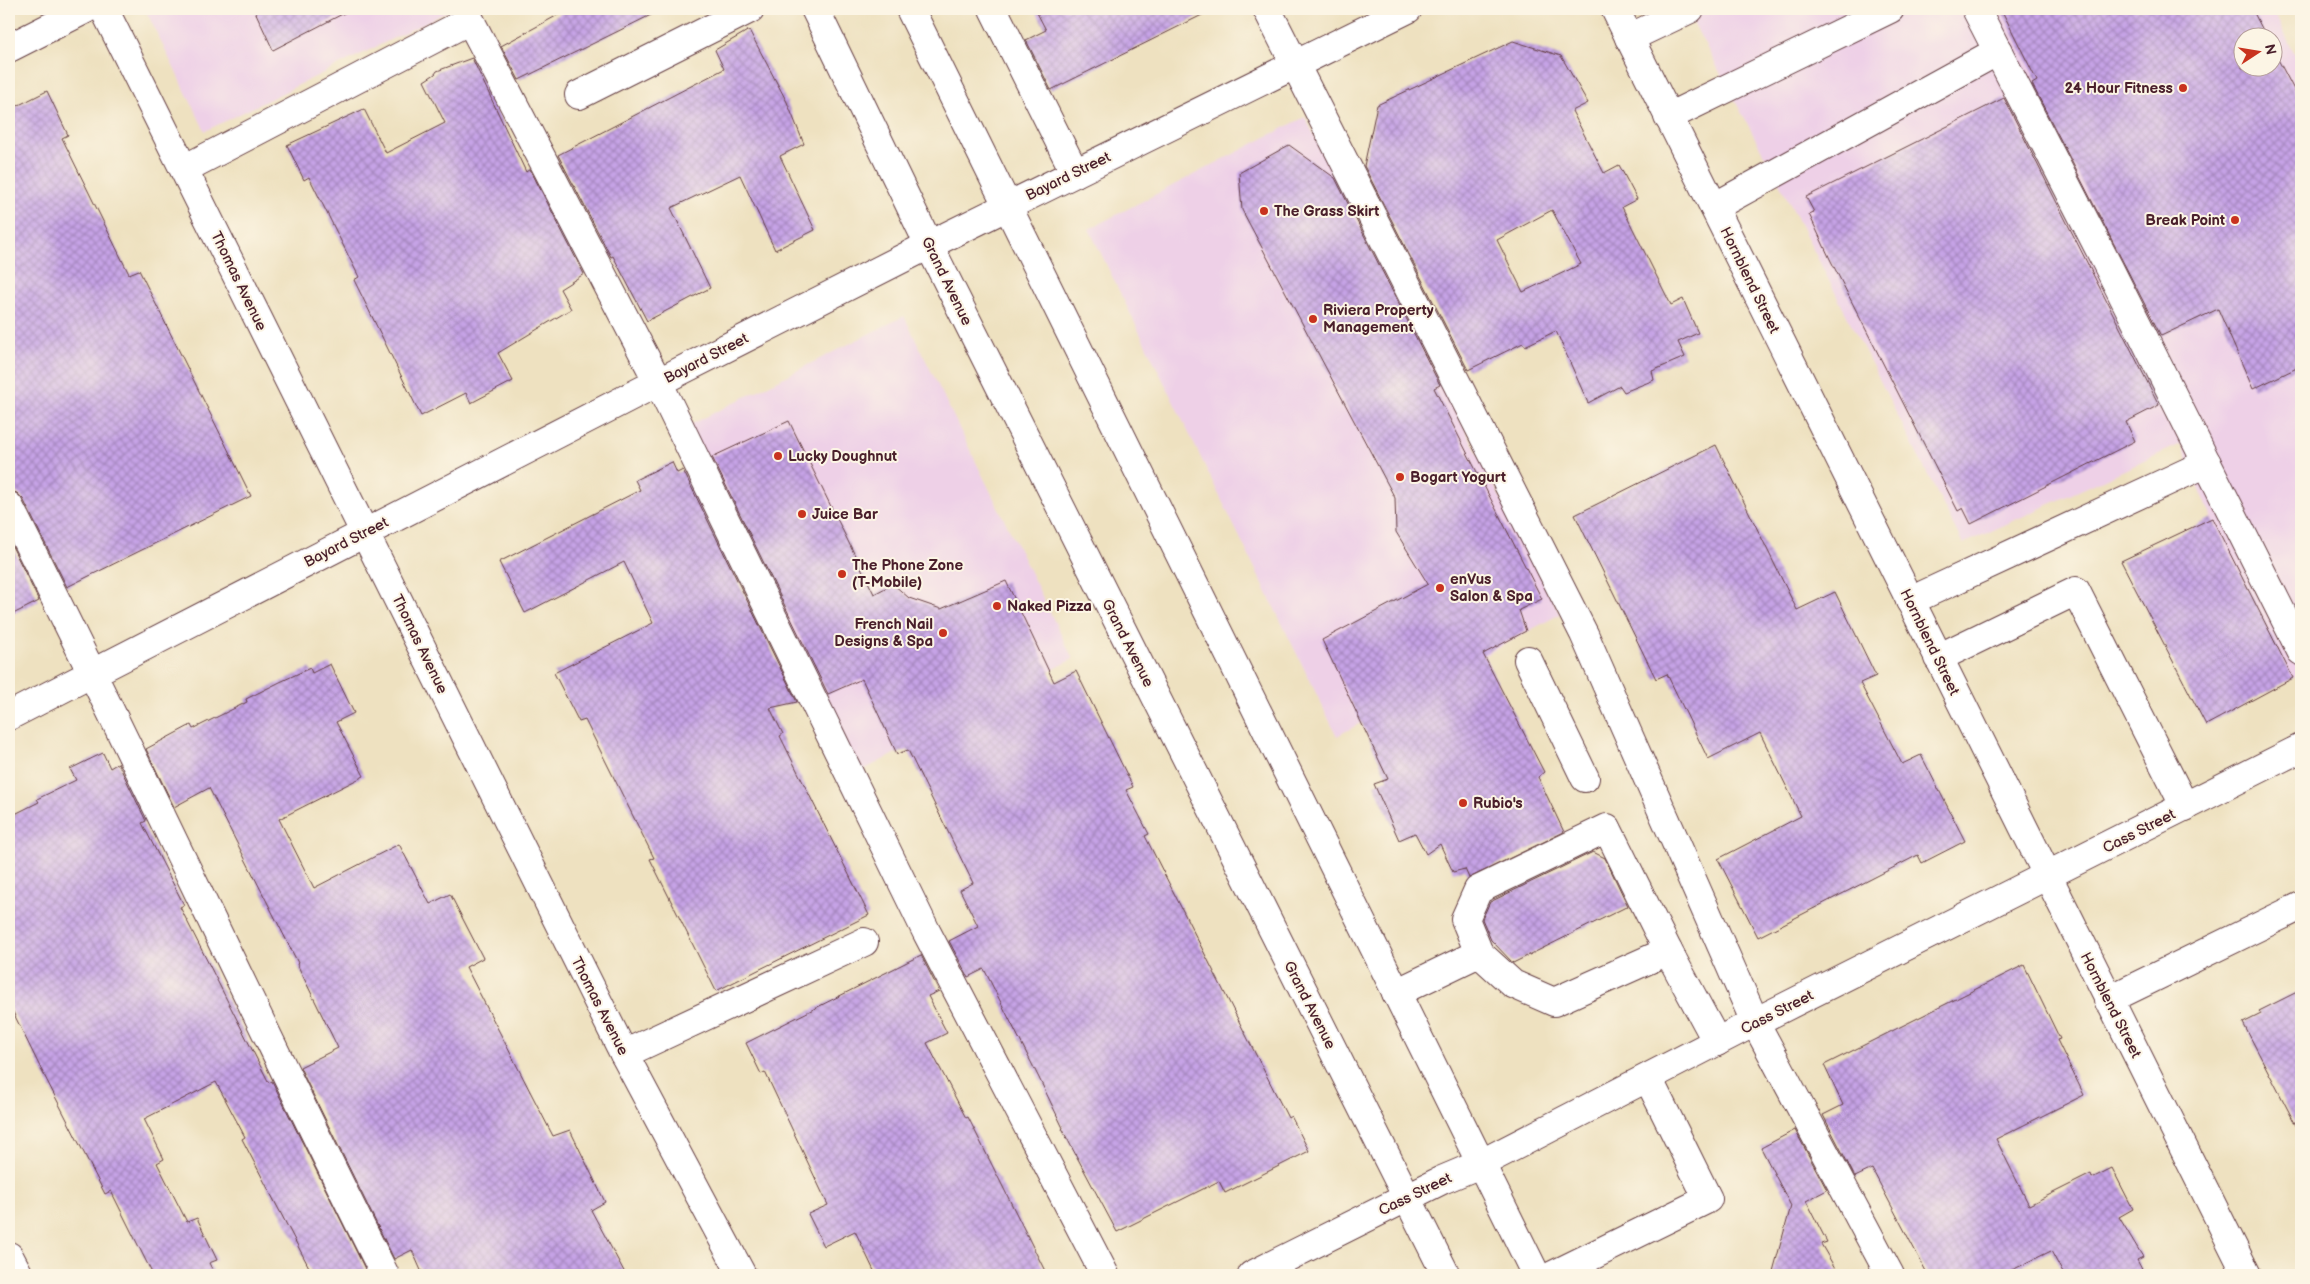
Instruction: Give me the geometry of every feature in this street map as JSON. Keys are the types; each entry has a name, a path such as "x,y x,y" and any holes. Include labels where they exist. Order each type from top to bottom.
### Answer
{"street":[{"path":"9,48 86,9"},
{"name":"Thomas Avenue","path":"104,9 624,1054 742,1275"},
{"path":"579,95 750,9"},
{"name":"Grand Avenue","path":"814,9 929,245 1446,1275"},
{"path":"910,9 1536,1275"},
{"path":"993,9 1075,173"},
{"path":"1267,9 1584,634 1755,1022 1890,1275"},
{"name":"Bayard Street","path":"9,716 364,532 929,245 1408,9"},
{"name":"Hornblend Street","path":"1615,9 2108,1000 2247,1275"},
{"path":"1629,38 1690,9"},
{"path":"1668,117 1890,9"},
{"path":"1976,9 2301,651"},
{"path":"184,169 470,20 658,382 926,931 1104,1275"},
{"path":"1714,207 1998,51"},
{"path":"1910,601 2207,463"},
{"path":"9,506 93,674 307,1120 385,1275"},
{"path":"1938,658 2076,591 2185,807"},
{"path":"1528,660 1584,778"},
{"name":"Cass Street","path":"1252,1275 1480,1164 1755,1022 2301,748"},
{"path":"1668,951 1554,1002 1513,984 1479,953 1466,919 1478,890 1607,828 1668,951 1717,1042"},
{"path":"2108,1000 2301,906"},
{"path":"624,1054 864,942"},
{"path":"1396,993 1479,953"},
{"path":"1553,1275 1708,1199 1648,1078"},
{"path":"9,1256 19,1275"}],"shaded area":[{"path":"145,9 453,9 205,131"},
{"path":"1686,9 2272,9 2282,28 2232,28 2232,78 2282,78 2282,29 2301,66 2301,675 2293,678 2212,518 2181,444 1963,544 1785,194"},
{"path":"1305,117 1560,614 1337,736 1089,229"},
{"path":"904,316 1073,659 858,773 688,426"}],"building":[{"path":"254,9 352,9 273,50"},
{"path":"569,9 663,9 519,80 501,46"},
{"path":"1035,9 1214,9 1051,90 1026,40 1046,30"},
{"path":"2001,9 2252,9 2262,28 2232,28 2232,78 2282,78 2282,67 2301,103 2301,366 2253,389 2218,309 2161,336 2032,84 2037,81"},
{"path":"749,30 787,102 804,144 780,156 815,230 775,250 740,175 671,208 710,288 647,321 558,155 724,69 715,50"},
{"path":"1513,41 1561,56 1588,103 1572,111 1604,173 1619,165 1637,199 1622,207 1671,305 1683,299 1698,333 1678,342 1685,357 1652,371 1654,380 1624,392 1620,386 1588,403 1556,331 1525,346 1523,343 1468,370 1364,166 1377,105","holes":["1552,210 1581,264 1523,292 1497,240"]},
{"path":"472,58 526,172 530,169 584,274 560,289 571,309 498,353 513,381 471,403 466,393 421,416 354,280 359,277 309,177 304,180 287,145 364,109 386,153 445,123 424,81 437,71"},
{"path":"47,91 68,135 62,138 129,274 139,270 251,496 67,587 23,499 17,493 9,491 9,110"},
{"path":"2004,98 2159,405 2126,422 2135,441 1971,524 1963,508 1958,511 1830,259 1809,214 1814,212 1806,197"},
{"path":"1289,145 1335,178 1440,385 1434,388 1542,599 1519,610 1526,631 1483,654 1544,772 1538,777 1564,832 1469,878 1465,869 1453,872 1440,844 1426,854 1415,833 1399,840 1374,784 1388,779 1322,640 1428,584 1396,532 1395,498 1242,210 1239,173"},
{"path":"789,421 874,594 893,584 909,598 941,609 1006,581 1054,682 1076,671 1133,787 1126,790 1149,834 1145,836 1288,1118 1291,1116 1309,1151 1225,1193 1219,1181 1117,1232 1062,1129 1039,1078 984,969 968,977 949,941 978,926 960,890 973,883 908,750 897,754 862,679 828,694 712,457"},
{"path":"1716,445 1797,610 1835,592 1876,676 1860,683 1902,764 1921,755 1965,841 1922,863 1918,855 1758,937 1718,859 1801,816 1760,733 1708,759 1667,674 1656,679 1575,515"},
{"path":"672,462 677,473 683,470 797,702 770,708 783,734 780,736 869,915 716,991 650,859 654,858 585,720 579,722 554,673 653,623 624,562 525,613 499,562 640,490 635,480"},
{"path":"2212,518 2293,678 2206,725 2121,561"},
{"path":"9,540 39,601 9,616"},
{"path":"330,664 354,713 336,722 364,776 279,819 314,888 399,844 430,904 450,894 483,958 466,967 553,1136 570,1130 605,1202 591,1210 626,1275 423,1275 412,1250 394,1259 304,1076 300,1067 338,1048 298,963 209,788 174,807 146,749 191,725 193,729 247,702 246,699 310,668 312,673"},
{"path":"103,753 110,768 118,763 146,821 142,823 184,905 180,907 269,1083 272,1081 367,1273 362,1275 313,1275 242,1139 245,1137 216,1082 144,1119 164,1159 157,1163 187,1222 197,1218 217,1260 209,1263 215,1275 153,1275 111,1191 105,1194 41,1069 9,1004 9,817 39,802 37,799 76,780 70,769"},
{"path":"1593,852 1605,858 1628,906 1513,963 1491,940 1482,919 1490,902"},
{"path":"921,955 939,991 928,996 947,1033 927,1043 966,1118 968,1117 1047,1275 876,1275 855,1231 824,1246 808,1214 828,1205 765,1072 761,1074 746,1043"},
{"path":"2024,965 2060,1039 2057,1040 2084,1095 1996,1139 2029,1205 2091,1174 2092,1178 2112,1168 2133,1209 2119,1217 2143,1257 2137,1260 2145,1275 2064,1275 2051,1251 2002,1275 1928,1275 1872,1169 1855,1177 1823,1115 1843,1105 1824,1065"},
{"path":"2301,990 2301,1135 2243,1023 2261,1014 2259,1011"},
{"path":"1795,1130 1827,1190 1806,1201 1827,1242 1821,1244 1839,1275 1772,1275 1791,1206 1761,1148"}],"place":[{"name":"24 Hour Fitness","path":"2183,88"},
{"name":"The Grass Skirt","path":"1264,211"},
{"name":"Break Point","path":"2235,220"},
{"name":"Riviera Property Management","path":"1313,319"},
{"name":"Lucky Doughnut","path":"778,456"},
{"name":"Bogart Yogurt","path":"1400,477"},
{"name":"Juice Bar","path":"802,514"},
{"name":"The Phone Zone (T-Mobile)","path":"842,574"},
{"name":"enVus Salon & Spa","path":"1440,588"},
{"name":"Naked Pizza","path":"997,606"},
{"name":"French Nail Designs & Spa","path":"943,633"},
{"name":"Rubio's","path":"1463,803"}]}
